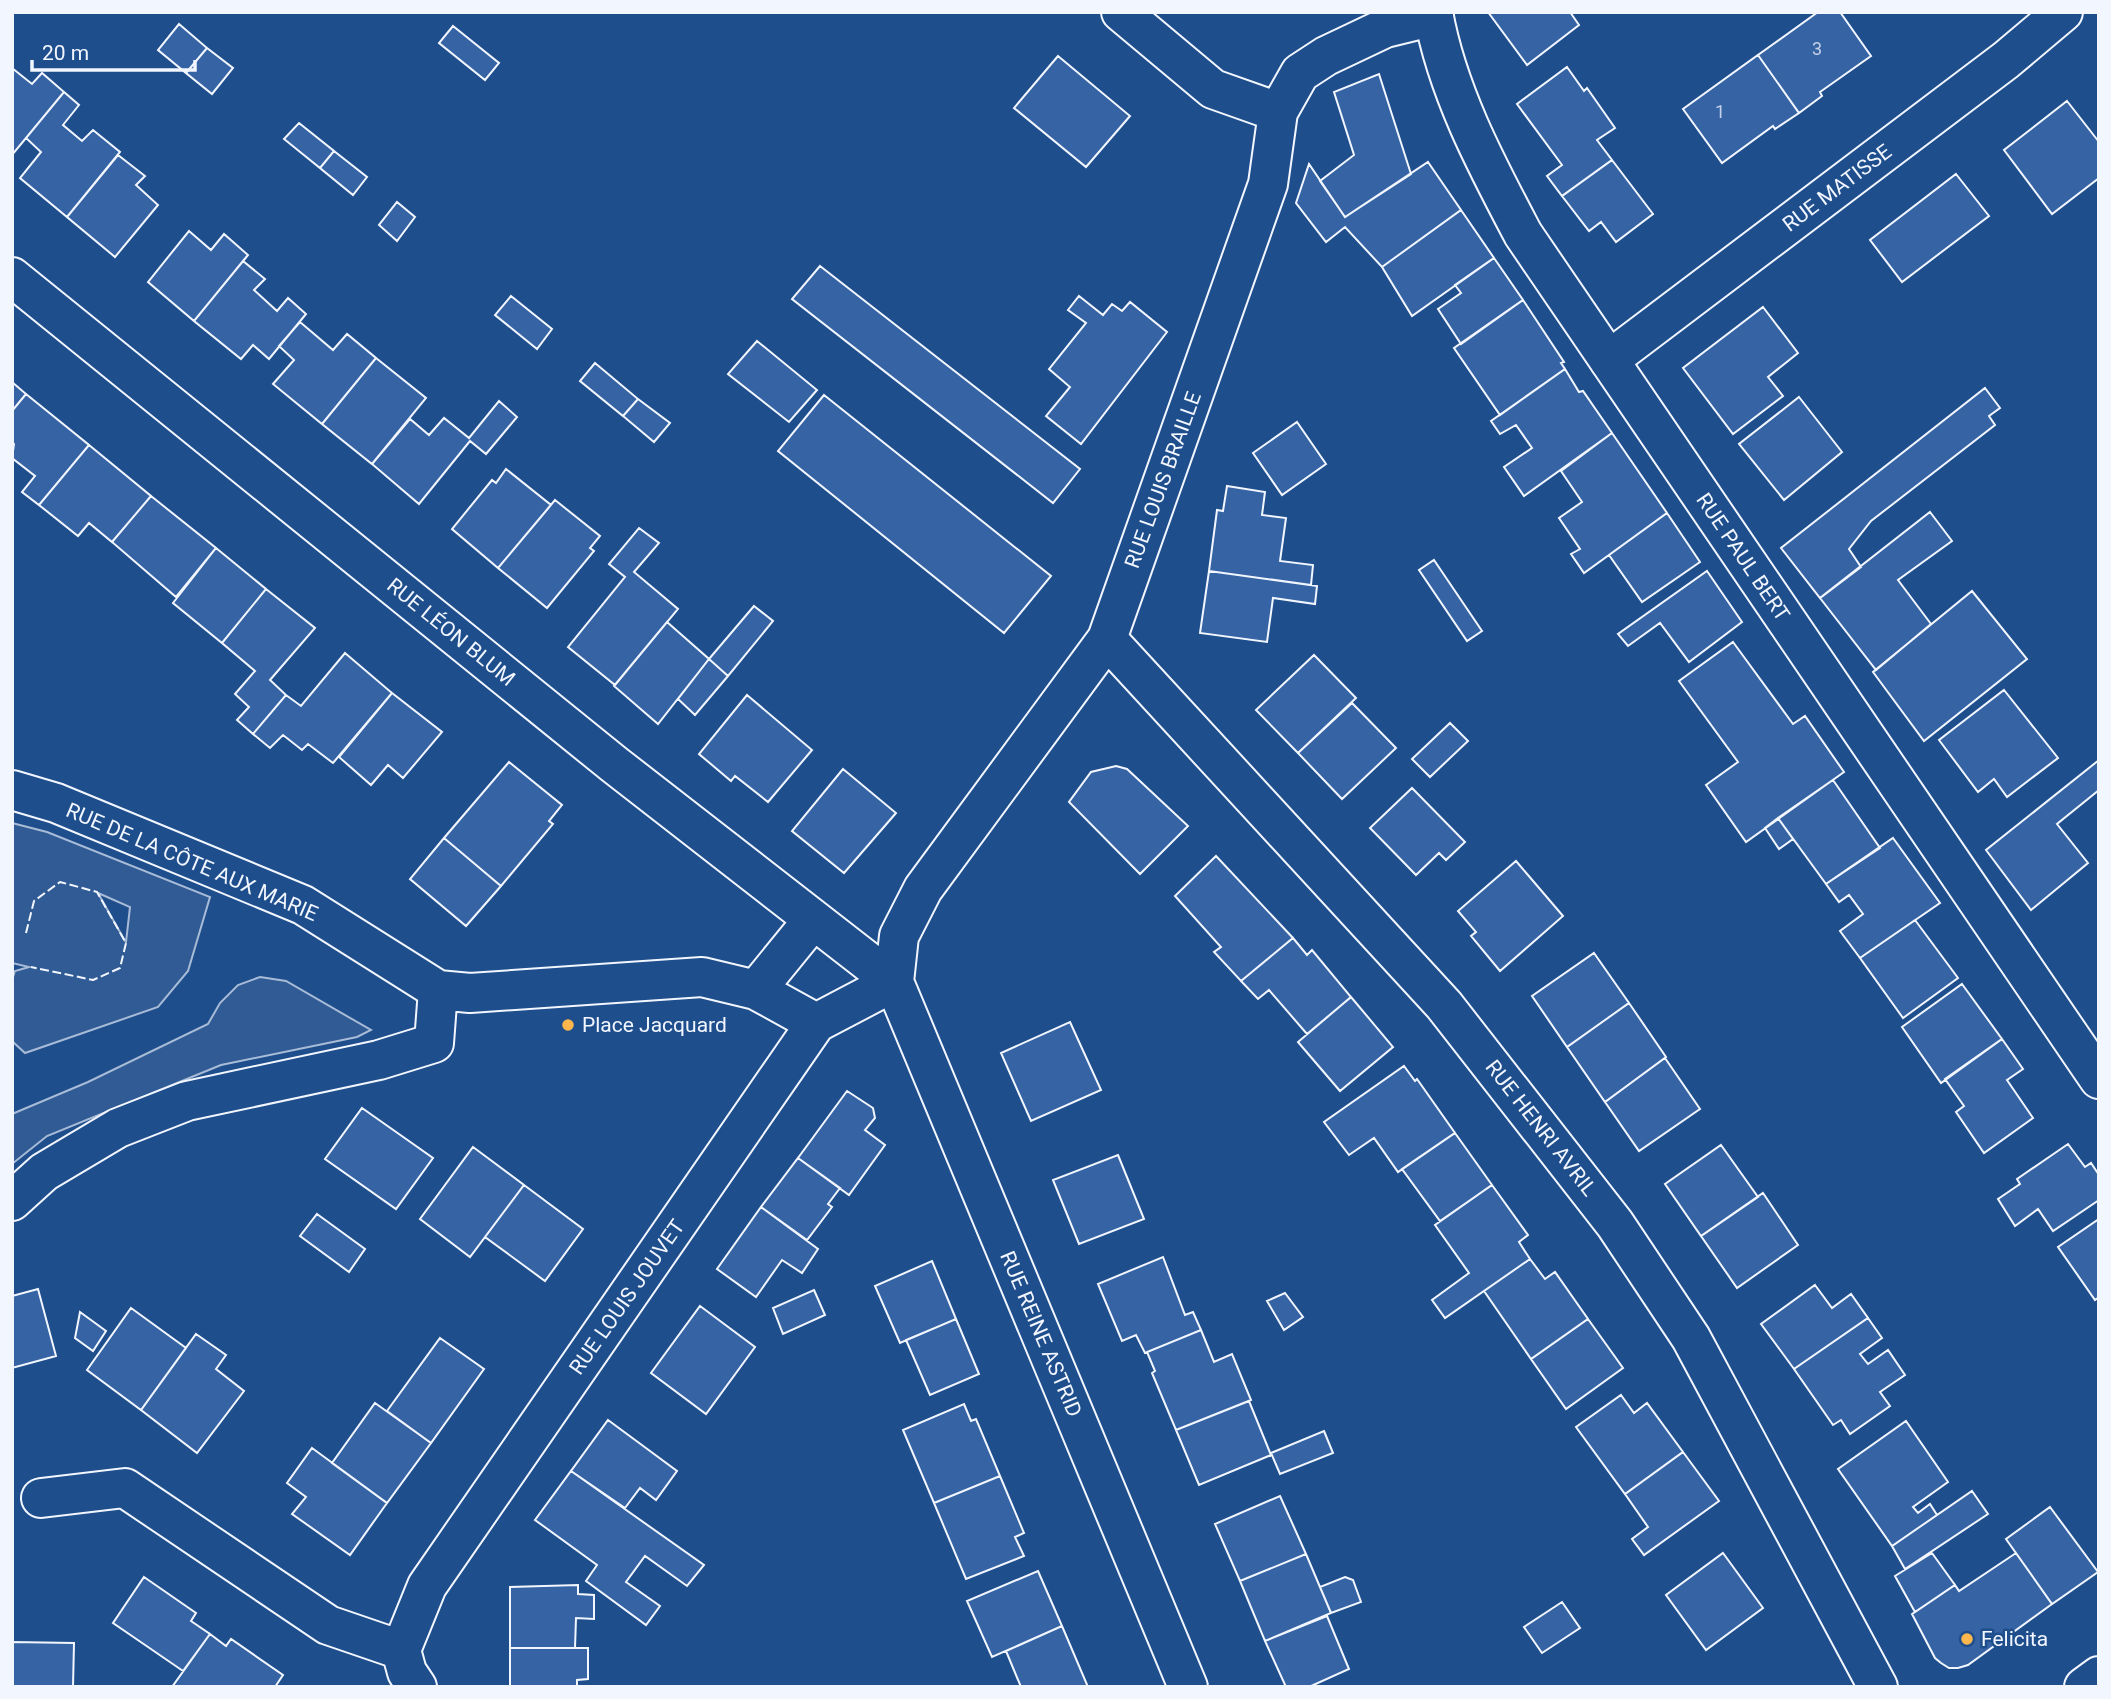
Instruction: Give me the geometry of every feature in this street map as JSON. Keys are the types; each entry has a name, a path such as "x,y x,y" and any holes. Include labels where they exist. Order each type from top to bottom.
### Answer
{"street":[{"path":"1121,12 1213,89 1278,112"},
{"name":"RUE MATISSE","path":"1609,360 1995,68 2063,12"},
{"name":"RUE LOUIS BRAILLE","path":"894,982 899,936 923,890 1107,639 1268,184 1278,112 1300,73 1326,56 1385,28 1433,14"},
{"name":"RUE PAUL BERT","path":"1433,14 1454,88 1484,161 1523,234 2099,1079"},
{"name":"RUE LÉON BLUM","path":"12,277 615,765 894,982"},
{"name":"RUE HENRI AVRIL","path":"1107,639 1444,1005 1615,1224 1691,1338 1878,1687"},
{"name":"RUE DE LA CÔTE AUX MARIE","path":"12,790 56,803 303,905 438,990"},
{"path":"757,990 813,920"},
{"path":"12,1200 44,1172 118,1128 187,1101 379,1060 434,1043 438,990 470,993 702,977 757,990 817,1023"},
{"name":"RUE LOUIS JOUVET","path":"401,1650 427,1586 817,1023 894,982"},
{"name":"RUE REINE ASTRID","path":"894,982 1188,1687"},
{"path":"41,1498 125,1488 328,1625 401,1650 407,1672 416,1687"},
{"path":"2084,1687 2099,1676"}],"shaded area":[{"path":"12,823 47,832 210,897 188,971 158,1007 25,1053 12,1041 12,980 15,971 29,967 12,963","holes":["98,893 130,907 126,942"]},
{"path":"260,977 286,981 371,1030 357,1037 221,1065 47,1136 12,1164 12,1114 88,1082 208,1024 220,1003 238,985"}],"building":[{"path":"1488,12 1570,12 1579,25 1527,65"},
{"path":"1818,12 1840,12 1871,56 1820,92 1822,96 1799,113 1758,55"},
{"path":"179,24 207,48 186,73 158,50"},
{"path":"453,26 499,63 485,80 439,43"},
{"path":"207,48 233,68 212,94 186,73"},
{"path":"1758,55 1799,113 1775,129 1773,126 1722,163 1683,109"},
{"path":"1058,56 1130,116 1086,167 1014,108"},
{"path":"1567,67 1584,91 1587,88 1615,128 1597,140 1612,160 1562,196 1547,176 1562,165 1517,104"},
{"path":"12,68 32,84 42,73 64,92 12,155"},
{"path":"1379,74 1411,174 1345,217 1320,181 1354,155 1334,92"},
{"path":"64,92 79,105 63,125 82,141 93,130 120,152 67,217 20,178 41,152 26,138"},
{"path":"2067,101 2099,142 2099,178 2052,214 2004,150"},
{"path":"299,123 334,151 320,168 284,139"},
{"path":"334,151 367,177 353,195 320,168"},
{"path":"118,155 145,176 136,185 158,205 115,257 67,217"},
{"path":"1612,160 1653,214 1616,242 1601,222 1589,231 1562,196"},
{"path":"1428,162 1461,210 1382,267 1345,227 1326,242 1296,203 1309,164 1345,217"},
{"path":"1956,174 1989,216 1902,282 1870,240"},
{"path":"397,202 415,217 397,241 379,225"},
{"path":"1461,210 1494,258 1412,316 1382,267"},
{"path":"189,231 211,250 224,234 248,255 194,321 148,282"},
{"path":"1494,258 1523,300 1461,344 1438,309 1461,293 1455,285"},
{"path":"243,261 265,279 254,290 277,311 288,298 306,314 269,359 253,345 241,359 194,321"},
{"path":"820,266 1080,469 1053,503 792,299"},
{"path":"511,296 552,329 537,349 495,315"},
{"path":"1079,296 1103,315 1112,304 1122,311 1130,302 1167,332 1081,444 1046,416 1070,387 1049,369 1086,323 1068,310"},
{"path":"1523,300 1564,362 1561,363 1565,369 1500,415 1454,348"},
{"path":"1763,307 1798,353 1768,377 1783,396 1733,434 1683,368"},
{"path":"300,322 333,350 347,334 376,358 322,424 273,384 294,360 279,346"},
{"path":"757,341 817,390 789,422 728,374"},
{"path":"376,358 426,398 372,464 322,424"},
{"path":"595,363 638,399 623,416 580,381"},
{"path":"1565,369 1579,392 1583,391 1612,433 1524,496 1504,467 1532,448 1516,425 1500,434 1491,421"},
{"path":"12,382 26,394 12,411"},
{"path":"1985,388 2000,408 1989,416 1995,425 1871,521 1849,549 1861,567 1820,598 1781,548"},
{"path":"26,394 89,445 39,505 22,492 35,476 12,458 12,411"},
{"path":"824,395 1051,576 1004,633 778,451"},
{"path":"1799,397 1842,452 1784,500 1739,444"},
{"path":"638,399 670,423 654,442 623,416"},
{"path":"499,401 517,417 486,454 470,441 419,504 372,464 410,419 429,435 444,418 469,438"},
{"path":"1297,422 1326,464 1282,495 1253,453"},
{"path":"1612,433 1667,513 1584,573 1571,554 1580,549 1559,518 1582,502 1561,471"},
{"path":"89,445 151,496 112,542 89,523 78,536 39,505"},
{"path":"506,469 551,505 498,568 452,529 492,480 496,483"},
{"path":"1227,486 1265,492 1262,515 1286,518 1280,561 1313,565 1311,585 1209,571 1217,510 1223,511"},
{"path":"151,496 216,548 176,597 112,542"},
{"path":"555,500 600,536 590,548 594,551 547,608 498,568"},
{"path":"1930,512 1952,541 1898,580 1931,624 1876,670 1820,598"},
{"path":"1667,513 1700,562 1642,602 1609,555"},
{"path":"639,528 659,543 634,572 678,609 615,685 568,647 625,577 609,564"},
{"path":"216,548 266,589 222,643 173,603"},
{"path":"1434,560 1482,631 1467,641 1419,570"},
{"path":"1209,571 1317,586 1315,604 1273,598 1267,642 1200,633"},
{"path":"1707,571 1742,622 1689,662 1660,623 1628,646 1618,634"},
{"path":"266,589 315,628 270,680 286,695 253,734 237,720 249,707 235,694 255,671 222,643"},
{"path":"1972,591 2027,659 1924,741 1873,672"},
{"path":"754,606 773,621 728,676 709,659"},
{"path":"667,622 709,659 658,724 614,686"},
{"path":"1733,642 1793,724 1805,716 1844,772 1746,842 1706,785 1738,762 1679,681"},
{"path":"345,653 392,693 333,763 308,744 302,750 283,735 270,748 253,734 286,695 301,706"},
{"path":"1314,655 1356,698 1298,753 1256,710"},
{"path":"709,659 728,676 695,715 678,699"},
{"path":"2004,690 2058,758 2007,797 1994,779 1978,792 1939,740"},
{"path":"392,693 442,732 403,778 388,765 371,785 339,757"},
{"path":"747,695 812,750 768,802 735,776 731,781 699,754"},
{"path":"1352,703 1396,748 1342,799 1298,753"},
{"path":"1450,723 1468,741 1430,777 1412,759"},
{"path":"2099,760 2099,790 2057,824 2088,863 2031,910 1986,850"},
{"path":"509,762 562,805 549,821 553,824 501,886 444,838"},
{"path":"1116,766 1127,769 1188,826 1140,874 1069,802 1091,772"},
{"path":"843,769 896,813 844,873 792,831"},
{"path":"1833,780 1880,848 1826,884 1778,818"},
{"path":"1412,788 1465,842 1446,860 1439,853 1416,875 1370,828"},
{"path":"1778,818 1793,839 1779,849 1765,828"},
{"path":"444,838 501,886 466,926 410,879"},
{"path":"1893,838 1940,903 1860,958 1840,931 1863,914 1849,895 1839,902 1826,884"},
{"path":"1216,856 1293,938 1241,981 1214,952 1221,947 1175,896"},
{"path":"1516,861 1563,916 1500,971 1471,936 1476,932 1458,911"},
{"path":"1915,920 1958,978 1903,1018 1860,958"},
{"path":"1293,938 1307,955 1312,950 1351,997 1307,1034 1269,990 1258,999 1241,981"},
{"path":"1594,953 1629,1003 1567,1047 1532,996"},
{"path":"1962,984 2002,1039 1941,1083 1902,1027"},
{"path":"1351,997 1393,1047 1340,1091 1298,1042"},
{"path":"1629,1003 1666,1057 1605,1102 1567,1047"},
{"path":"1070,1022 1101,1090 1031,1121 1001,1053"},
{"path":"2002,1039 2023,1069 2007,1080 2033,1118 1984,1153 1956,1112 1964,1106 1945,1079"},
{"path":"1665,1058 1700,1109 1639,1151 1605,1102"},
{"path":"1404,1066 1415,1081 1417,1079 1455,1133 1398,1172 1374,1138 1349,1155 1324,1122"},
{"path":"847,1091 873,1108 875,1118 865,1130 885,1145 849,1195 798,1158"},
{"path":"362,1108 433,1158 396,1209 325,1159"},
{"path":"1455,1133 1492,1185 1440,1221 1402,1169"},
{"path":"2068,1144 2085,1167 2091,1163 2099,1175 2099,1200 2053,1231 2038,1209 2015,1226 1998,1199 2020,1184 2017,1179"},
{"path":"1721,1145 1758,1197 1701,1236 1665,1184"},
{"path":"473,1147 524,1185 470,1257 420,1219"},
{"path":"1118,1155 1144,1219 1079,1244 1053,1180"},
{"path":"798,1158 840,1188 828,1204 832,1207 807,1240 761,1207"},
{"path":"524,1185 583,1229 545,1281 485,1237"},
{"path":"1492,1185 1528,1235 1519,1242 1530,1259 1445,1318 1432,1300 1469,1273 1435,1225"},
{"path":"1763,1193 1798,1245 1737,1288 1701,1236"},
{"path":"761,1207 818,1249 802,1273 782,1260 756,1297 717,1269"},
{"path":"317,1214 365,1249 349,1272 300,1236"},
{"path":"2099,1219 2099,1297 2095,1300 2058,1247"},
{"path":"1163,1257 1185,1315 1193,1312 1201,1330 1145,1353 1136,1335 1122,1341 1098,1284"},
{"path":"1530,1259 1545,1279 1555,1272 1588,1319 1531,1359 1484,1291"},
{"path":"932,1261 956,1319 900,1343 875,1286"},
{"path":"1815,1285 1832,1308 1851,1294 1868,1318 1794,1369 1761,1324"},
{"path":"38,1289 56,1356 12,1368 12,1296"},
{"path":"814,1290 825,1315 783,1334 773,1308"},
{"path":"1285,1293 1303,1317 1284,1330 1267,1301"},
{"path":"700,1306 755,1347 706,1414 651,1373"},
{"path":"131,1308 186,1348 141,1410 87,1370"},
{"path":"80,1312 106,1331 93,1351 75,1338"},
{"path":"1868,1318 1882,1338 1860,1354 1868,1364 1888,1350 1905,1375 1880,1392 1890,1406 1850,1434 1841,1420 1833,1425 1794,1369"},
{"path":"956,1319 979,1374 930,1395 906,1340"},
{"path":"1588,1319 1623,1368 1566,1409 1531,1359"},
{"path":"1201,1330 1214,1362 1232,1354 1251,1400 1176,1430 1152,1373 1155,1371 1147,1352"},
{"path":"196,1334 226,1355 216,1369 244,1391 197,1453 141,1410"},
{"path":"440,1338 484,1369 431,1443 387,1411"},
{"path":"1621,1395 1634,1413 1647,1403 1683,1452 1625,1494 1576,1427"},
{"path":"1249,1401 1271,1455 1199,1485 1176,1430"},
{"path":"375,1403 431,1443 387,1503 332,1463"},
{"path":"964,1404 971,1421 976,1419 1000,1476 934,1503 903,1430"},
{"path":"608,1420 677,1471 656,1500 640,1488 625,1508 571,1471"},
{"path":"1906,1421 1948,1482 1913,1507 1918,1513 1930,1504 1937,1515 1892,1546 1838,1469"},
{"path":"1324,1431 1333,1453 1280,1474 1271,1453"},
{"path":"312,1448 387,1503 350,1555 292,1514 306,1497 287,1483"},
{"path":"1683,1452 1719,1501 1644,1555 1632,1539 1648,1527 1625,1494"},
{"path":"571,1471 704,1565 687,1586 645,1556 626,1582 660,1606 646,1625 586,1581 597,1565 535,1520"},
{"path":"1000,1476 1024,1533 1015,1537 1024,1556 966,1579 934,1503"},
{"path":"1972,1491 1988,1514 1905,1569 1892,1546"},
{"path":"1280,1496 1306,1554 1240,1581 1215,1524"},
{"path":"2050,1507 2098,1572 2052,1604 2006,1539"},
{"path":"1723,1553 1763,1608 1706,1650 1666,1595"},
{"path":"1932,1553 1955,1585 1915,1612 1895,1576"},
{"path":"2016,1553 2052,1604 1968,1665 1949,1668 1941,1663 1935,1658 1912,1614 1955,1585 1959,1591"},
{"path":"1306,1554 1331,1613 1265,1641 1240,1581"},
{"path":"1038,1571 1062,1626 992,1657 967,1601"},
{"path":"144,1577 196,1613 191,1621 210,1634 183,1671 113,1623"},
{"path":"1345,1577 1353,1580 1361,1602 1331,1613 1320,1587"},
{"path":"578,1585 578,1594 594,1595 594,1619 576,1618 575,1648 510,1648 510,1587"},
{"path":"1562,1602 1580,1628 1542,1653 1524,1627"},
{"path":"1327,1616 1349,1669 1309,1687 1286,1687 1265,1641"},
{"path":"1062,1626 1088,1687 1021,1687 1006,1651"},
{"path":"210,1634 226,1646 231,1639 283,1675 275,1687 172,1687"},
{"path":"12,1642 74,1643 73,1687 12,1687"},
{"path":"510,1648 588,1648 588,1679 577,1680 577,1687 510,1687"}],"fence":[{"path":"26,933 34,901 60,882 97,892 126,943 120,968 93,980 31,967"}],"place":[{"name":"Place Jacquard","path":"568,1025"},
{"name":"Felicita","path":"1967,1639"}]}
